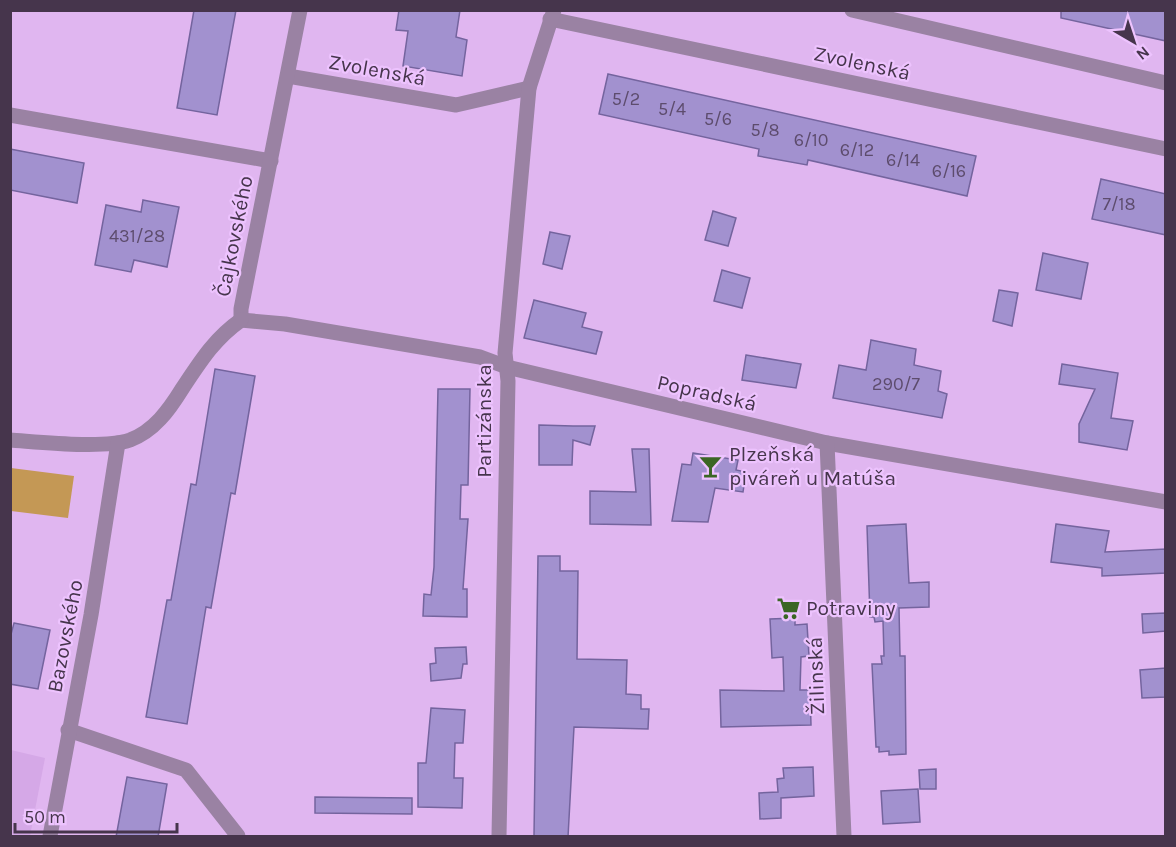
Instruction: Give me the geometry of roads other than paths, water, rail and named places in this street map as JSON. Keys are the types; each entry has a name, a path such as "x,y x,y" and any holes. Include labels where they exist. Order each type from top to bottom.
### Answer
{"street":[{"name":"Čajkovského","path":"118,443 142,434 160,420 209,348 223,333 241,320 241,309 300,10"},
{"path":"852,10 1166,83"},
{"name":"Zvolenská","path":"552,15 1166,149"},
{"name":"Partizánska","path":"499,837 506,341 529,88 552,15"},
{"name":"Zvolenská","path":"288,76 456,105 529,88"},
{"name":"Čajkovského","path":"10,115 271,161"},
{"name":"Popradská","path":"241,320 285,324 480,357 507,367 827,443 1166,502"},
{"path":"10,441 118,443"},
{"name":"Bazovského","path":"50,837 91,615 118,443"},
{"name":"Žilinská","path":"827,443 844,837"},
{"path":"68,730 186,770 238,837"}],"place":[{"name":"Plzeňská piváreň u Matúša","path":"711,466"},
{"name":"Potraviny","path":"788,608"}]}
